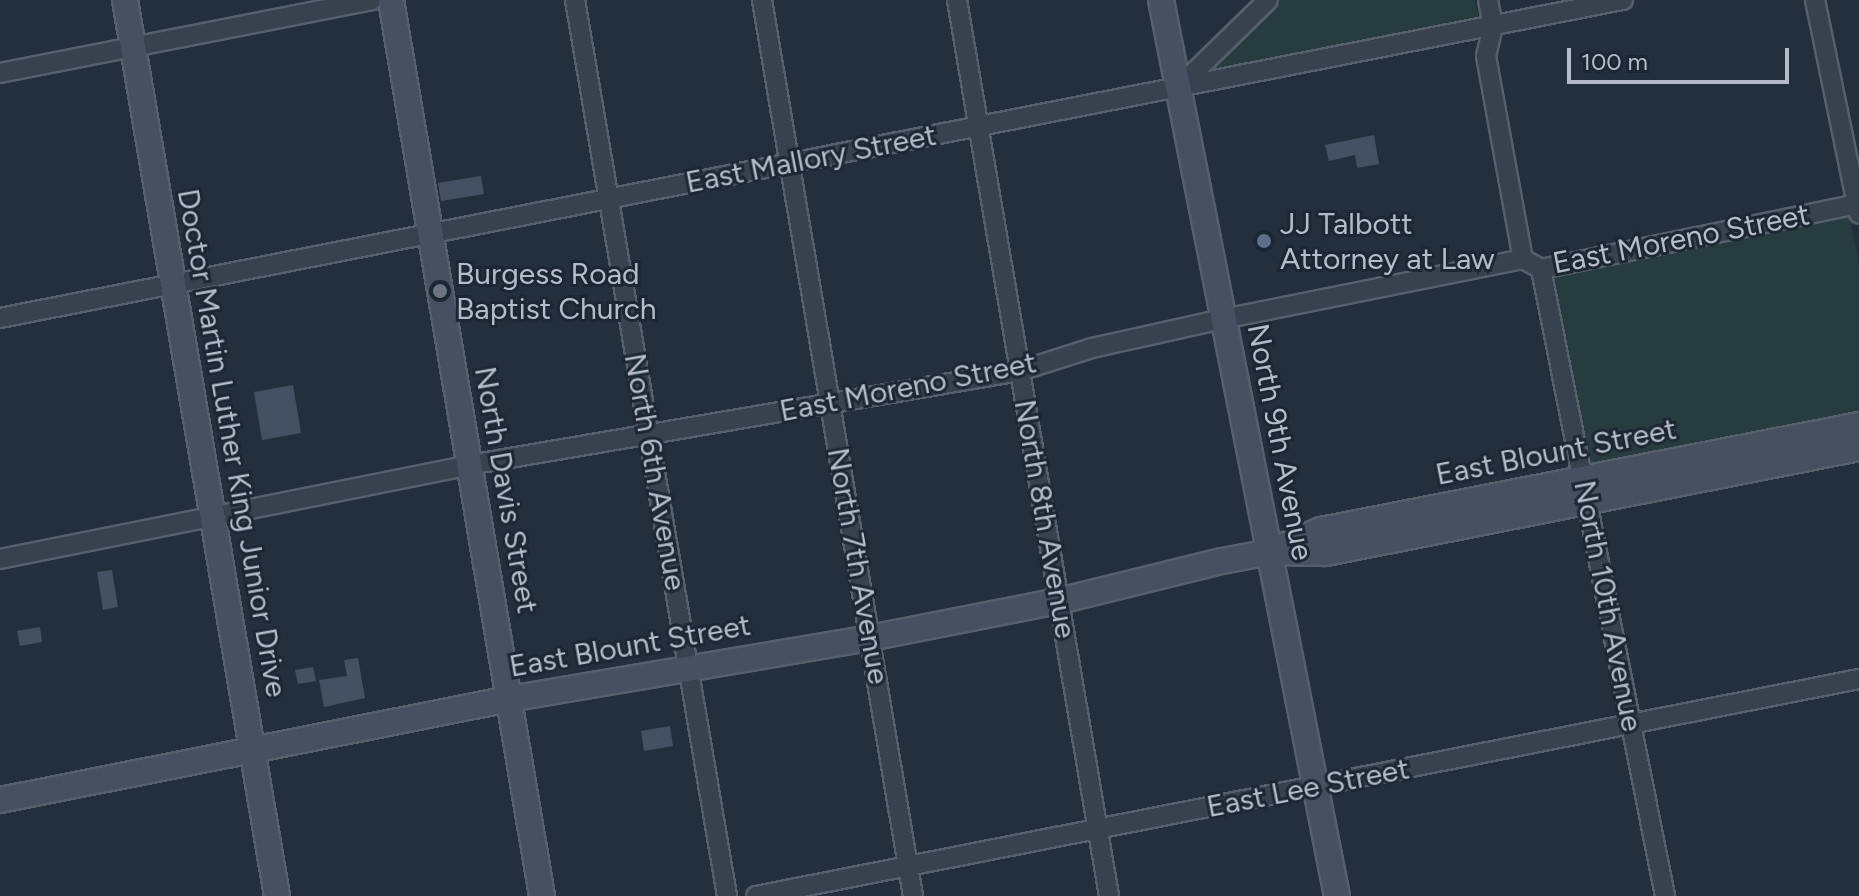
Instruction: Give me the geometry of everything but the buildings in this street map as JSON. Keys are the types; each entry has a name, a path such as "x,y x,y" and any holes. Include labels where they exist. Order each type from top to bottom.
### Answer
{"main road":[{"name":"Doctor Martin Luther King Junior Drive","path":"125,0 277,896"},
{"name":"North Davis Street","path":"391,0 542,896"},
{"name":"North 9th Avenue","path":"1161,0 1337,896"},
{"name":"East Blount Street","path":"1585,490 1859,425"},
{"name":"East Blount Street","path":"0,800 509,699 870,638 1059,601 1270,552 1321,530 1859,448"}],"street":[{"path":"0,73 372,0"},
{"name":"North 6th Avenue","path":"575,0 727,896"},
{"name":"North 7th Avenue","path":"762,0 913,896"},
{"name":"North 8th Avenue","path":"957,0 1109,896"},
{"path":"1179,87 1268,0"},
{"path":"1488,0 1493,26 1486,56 1523,259"},
{"name":"East Mallory Street","path":"0,318 1623,0"},
{"path":"1815,0 1858,202"},
{"name":"East Moreno Street","path":"0,559 469,465 1020,371 1092,348 1223,319 1523,259 1541,269 1858,202"},
{"name":"North 10th Avenue","path":"1541,269 1665,896"},
{"name":"East Lee Street","path":"756,896 1859,679"}],"green space":[{"path":"1279,0 1475,0 1479,19 1204,73"},
{"path":"1849,215 1859,264 1859,418 1589,471 1552,276"}],"place":[{"name":"JJ Talbott Attorney at Law","path":"1264,241"},
{"name":"Burgess Road Baptist Church","path":"440,291"}]}
